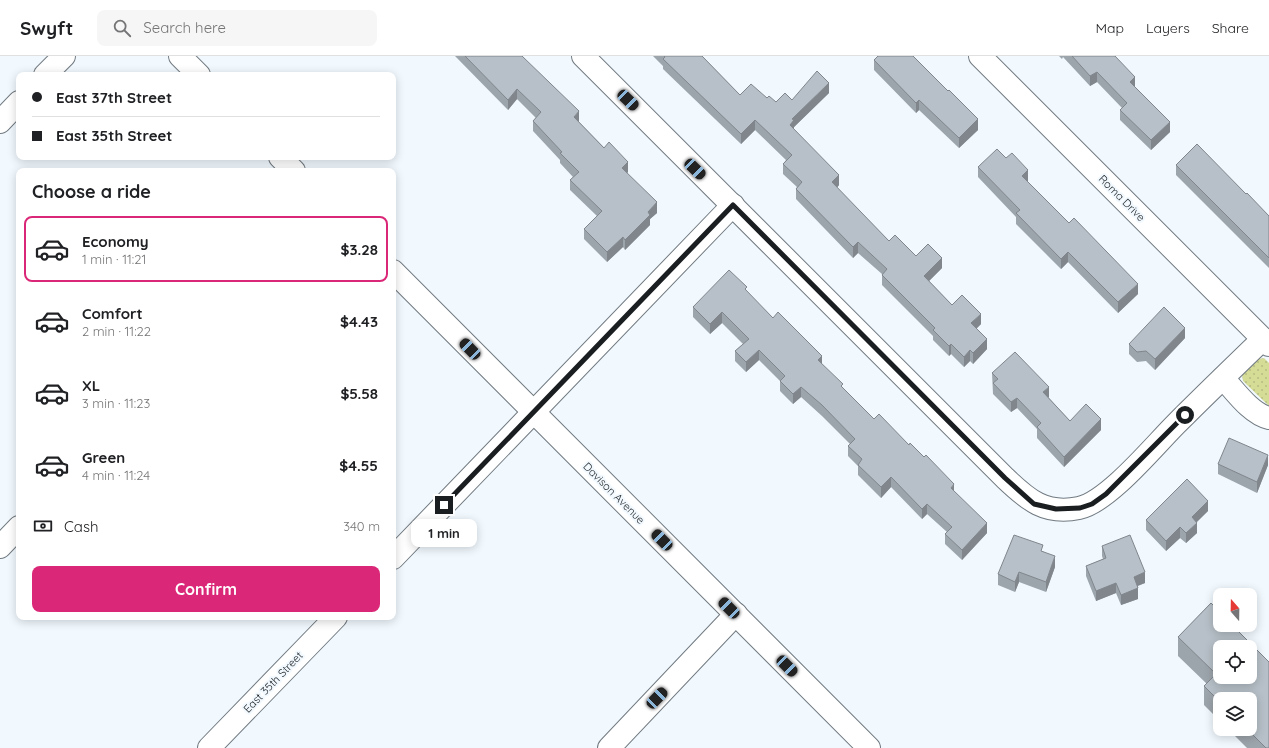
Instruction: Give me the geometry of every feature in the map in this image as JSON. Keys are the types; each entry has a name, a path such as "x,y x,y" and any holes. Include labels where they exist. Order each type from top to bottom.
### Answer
{"street":[{"path":"49,72 64,56"},
{"path":"180,56 196,72"},
{"path":"582,56 1022,494 1034,504 1067,510 1092,504 1106,494 1223,378 1266,342"},
{"name":"Roma Drive","path":"980,56 1266,342"},
{"path":"0,122 16,105"},
{"path":"283,160 291,168"},
{"path":"396,555 733,205"},
{"name":"Davison Avenue","path":"396,274 869,748"},
{"path":"1223,378 1252,408 1264,417 1269,418"},
{"path":"0,547 16,530"},
{"path":"609,748 736,614"},
{"name":"East 35th Street","path":"209,748 333,620"}],"green space":[{"path":"1264,358 1269,363 1269,406 1243,381 1242,375 1259,359"}],"building":[{"path":"465,56 522,56 579,111 574,117 604,148 609,142 628,162 622,168 657,202 648,212 650,215 625,240 623,237 607,252 584,229 602,211 570,180 579,172 560,153 562,152 533,121 541,112 517,89 508,100"},
{"path":"664,56 702,56 740,95 751,84 767,98 769,96 776,102 785,93 792,100 817,71 829,83 792,119 794,120 790,125 839,175 832,182 889,241 895,235 916,256 928,244 942,258 924,276 952,305 962,295 981,314 971,323 987,339 973,353 970,350 964,357 951,344 949,346 933,330 935,328 882,275 887,269 858,242 853,247 796,189 802,182 783,164 792,155 755,120 741,134 663,59 665,57"},
{"path":"878,56 913,56 978,119 959,138 919,100 916,103 874,60"},
{"path":"1072,56 1115,56 1135,77 1130,82 1170,122 1151,140 1120,110 1127,103 1097,72 1090,76"},
{"path":"1197,144 1269,216 1269,258 1176,165"},
{"path":"997,149 1006,158 1012,153 1028,170 1022,176 1069,223 1074,218 1138,284 1118,302 1068,252 1061,259 1016,213 1020,210 978,167"},
{"path":"729,270 747,287 745,289 773,318 778,312 822,356 818,360 843,384 841,386 874,419 879,414 909,445 910,443 924,457 926,455 954,484 951,488 987,523 962,550 945,534 952,527 927,504 922,509 891,477 881,487 858,465 862,459 848,446 855,439 822,405 801,387 793,394 780,381 785,376 759,350 746,362 735,351 749,339 722,312 710,324 693,307"},
{"path":"1164,307 1185,328 1155,359 1146,351 1137,352 1129,344"},
{"path":"1015,352 1049,387 1043,392 1070,421 1086,404 1101,419 1064,457 1037,427 1041,423 1017,398 1011,402 993,383 998,379 992,373"},
{"path":"1229,438 1268,455 1257,482 1218,464"},
{"path":"1187,479 1208,501 1192,517 1197,523 1186,533 1180,527 1166,541 1146,520"},
{"path":"1014,535 1043,545 1041,551 1055,556 1046,582 1019,572 1015,582 998,574"},
{"path":"1130,535 1145,572 1134,577 1138,588 1121,595 1116,583 1096,591 1086,566 1106,558 1102,546"},
{"path":"1211,603 1213,605 1213,632 1239,632 1247,640 1213,640 1213,671 1178,637"},
{"path":"1257,650 1269,662 1269,748 1266,748 1254,736 1257,736 1257,692 1213,692 1213,695 1204,686 1213,677 1213,684 1257,684"}],"route":[{"path":"444,505 733,205 790,264 1005,478 1034,504 1067,510 1092,504 1106,494 1185,415"}]}
